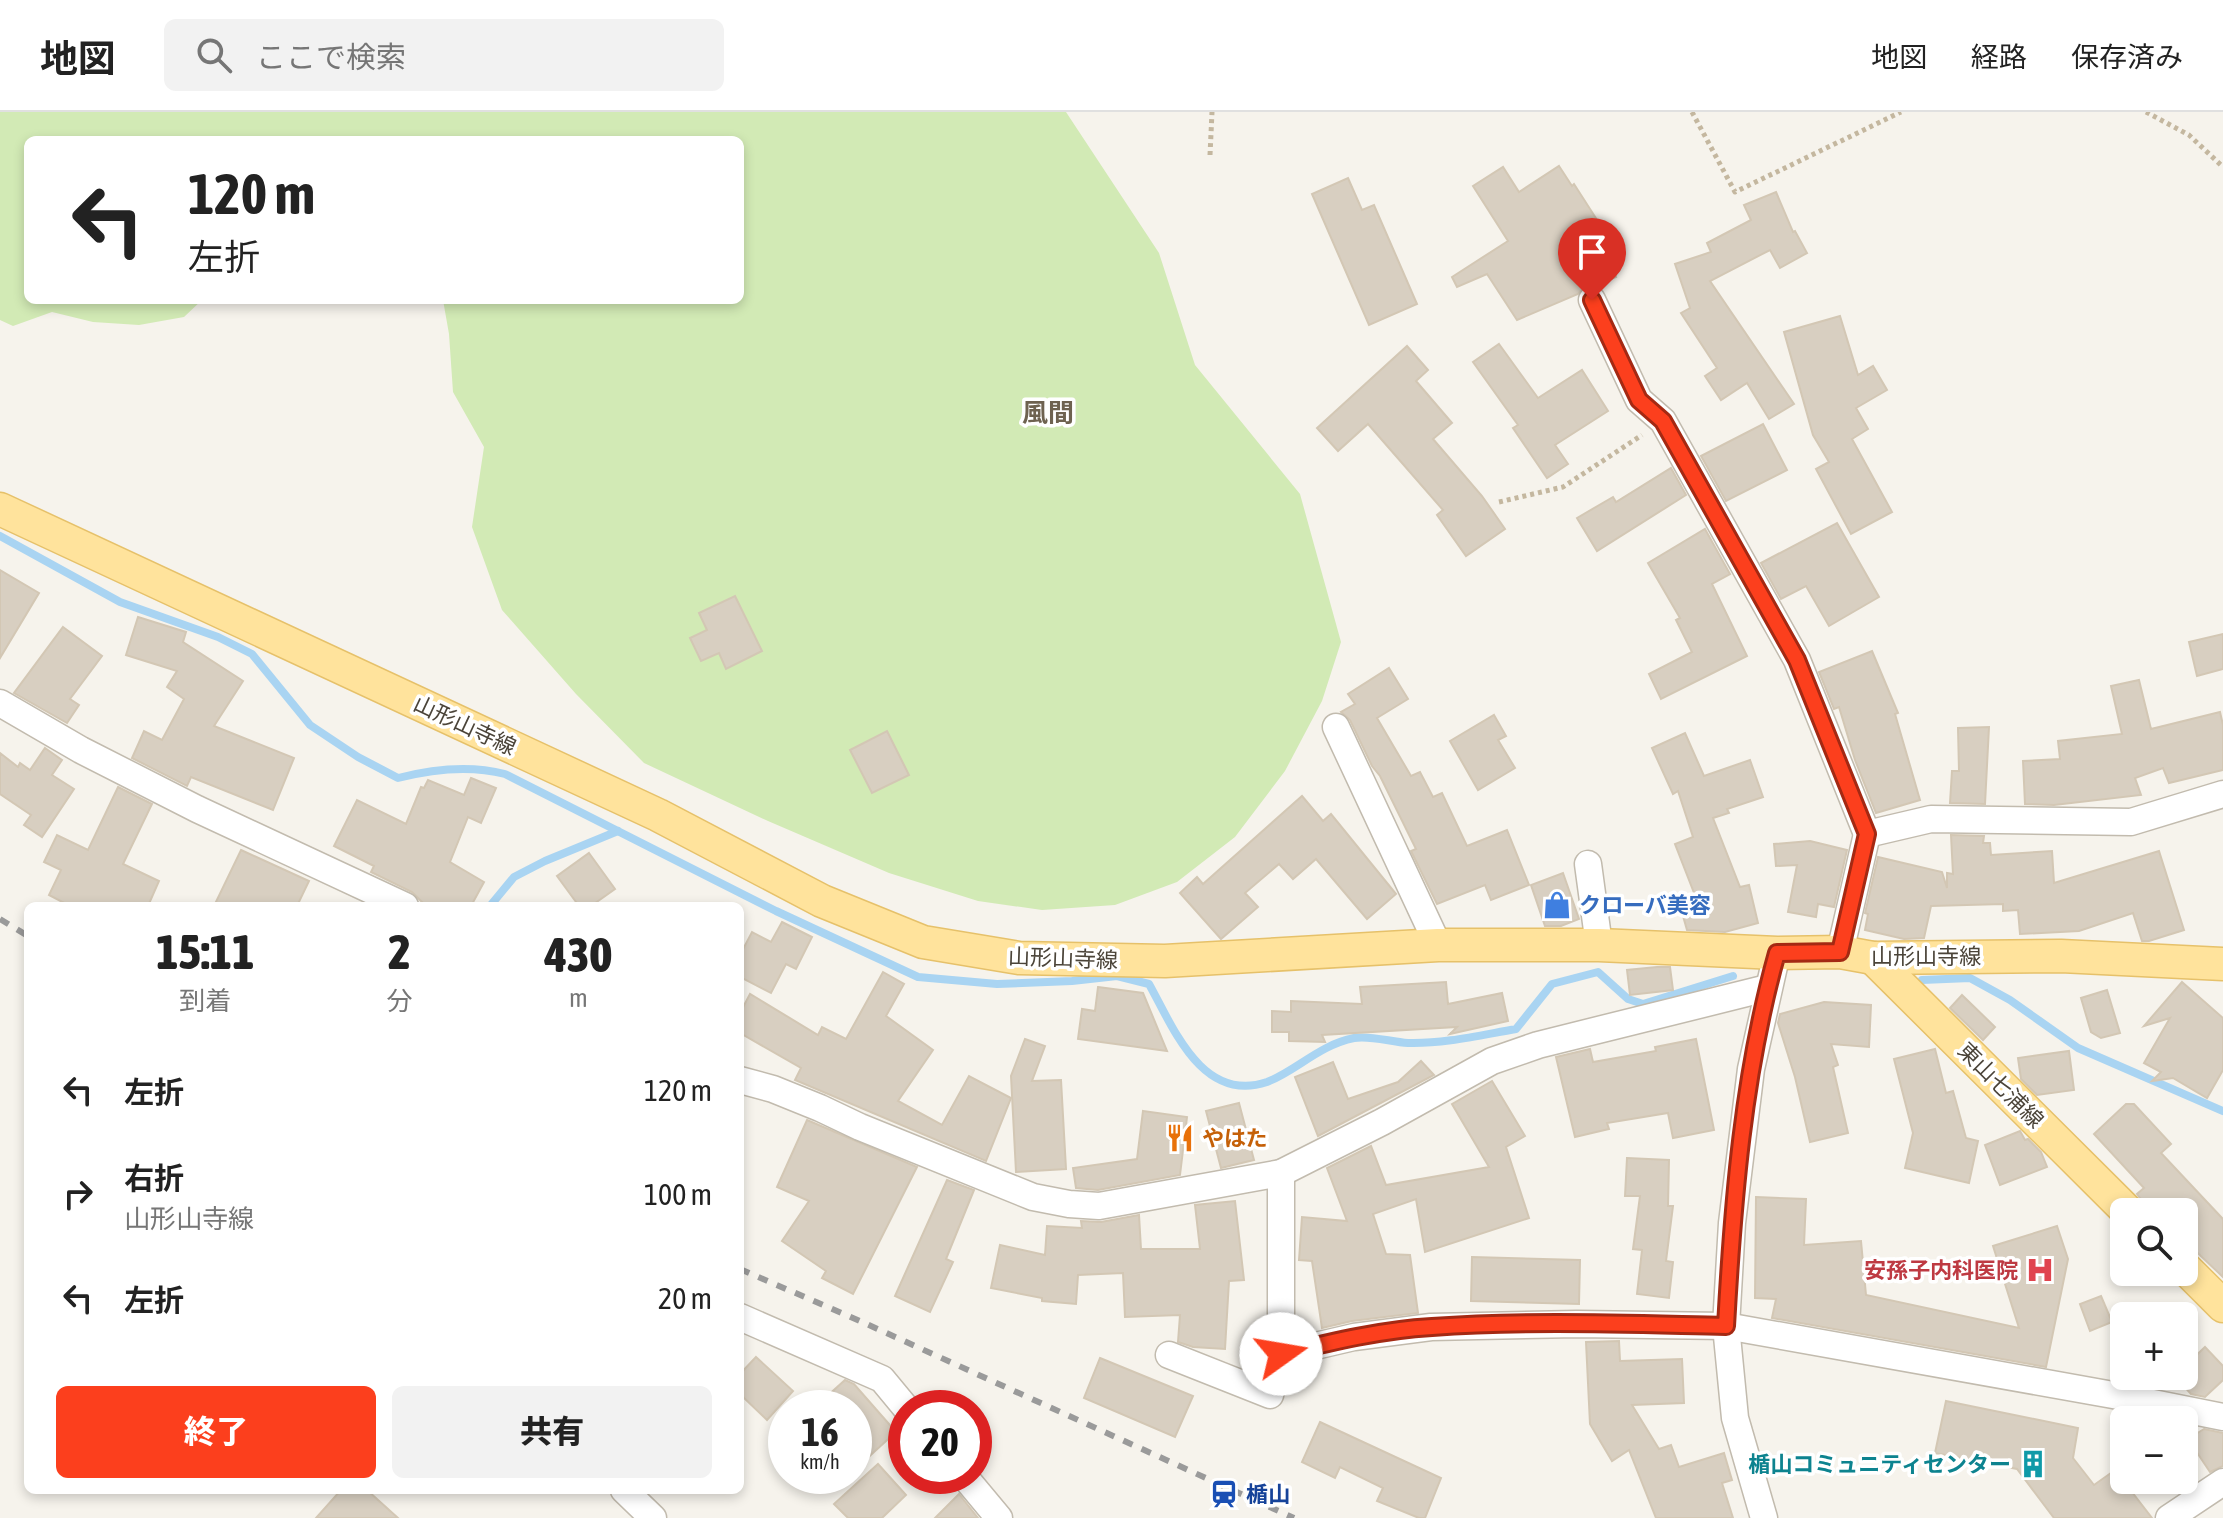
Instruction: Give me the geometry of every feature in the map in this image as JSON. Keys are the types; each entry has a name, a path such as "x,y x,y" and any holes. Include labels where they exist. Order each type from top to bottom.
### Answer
{"main road":[{"name":"山形山寺線","path":"0,509 644,808 822,901 923,942 1019,958 1165,961 1438,945 1599,945 1777,953 1840,952 1873,958 2061,956 2223,964"},
{"name":"東山七浦線","path":"1873,958 2114,1198"},
{"path":"2198,1281 2223,1306"}],"street":[{"path":"1592,300 1639,400 1663,421 1797,660 1867,834 1840,952"},
{"path":"0,703 81,750 197,809 396,902"},
{"path":"1336,727 1438,945"},
{"path":"1867,834 1931,819 2131,822 2223,794"},
{"path":"1588,864 1599,945"},
{"path":"1764,1518 1735,1418 1726,1326 1734,1208 1751,1069 1777,953"},
{"path":"744,1081 773,1089 1033,1197 1099,1206 1281,1173 1492,1061 1538,1045 1767,988"},
{"path":"1169,1355 1270,1395 1281,1354 1281,1173"},
{"path":"744,1319 882,1379 891,1390"},
{"path":"1281,1354 1354,1337 1431,1327 1577,1324 1726,1326 2223,1417"},
{"path":"2169,1518 2223,1482"},
{"path":"628,1494 653,1518"},
{"path":"979,1494 999,1518"}],"path":[{"path":"1210,155 1212,112"},
{"path":"1692,112 1735,192 1901,112"},
{"path":"2146,112 2189,135 2223,167"},
{"path":"1499,502 1563,487 1663,421"}],"green space":[{"path":"0,112 1066,112 1159,253 1195,365 1300,494 1341,642 1322,701 1285,771 1235,837 1177,882 1115,905 1042,910 978,901 889,873 644,763 576,694 502,610 472,527 484,447 453,392 444,304 744,304 744,136 24,136 24,304 198,304 184,317 139,325 93,322 52,312 13,326 0,320"}],"building":[{"path":"1559,166 1601,226 1595,229 1616,277 1597,285 1586,285 1578,294 1517,320 1487,274 1457,287 1452,277 1508,241 1473,186 1503,167 1519,192"},
{"path":"1348,178 1362,210 1374,205 1417,304 1369,325 1312,194"},
{"path":"1776,192 1793,232 1807,253 1780,268 1770,250 1710,281 1794,404 1769,419 1747,383 1721,400 1705,376 1717,368 1681,313 1690,308 1675,264 1711,252 1707,243 1751,220 1744,205"},
{"path":"1840,316 1858,375 1873,366 1887,390 1856,408 1868,429 1852,439 1892,512 1851,534 1816,469 1829,462 1813,435 1784,332"},
{"path":"1499,344 1538,398 1582,370 1608,411 1555,445 1568,464 1547,478 1513,428 1518,425 1473,362"},
{"path":"1407,346 1428,370 1416,381 1452,423 1433,439 1482,496 1505,529 1466,556 1437,515 1443,510 1368,424 1338,451 1317,428"},
{"path":"1763,424 1787,470 1726,501 1701,456"},
{"path":"1671,468 1686,495 1597,551 1577,518 1613,497 1616,502"},
{"path":"1837,523 1879,597 1829,626 1806,586 1781,599 1761,563"},
{"path":"1705,529 1730,574 1712,584 1747,656 1661,699 1649,674 1692,652 1676,620 1680,618 1648,563"},
{"path":"0,570 39,593 0,658"},
{"path":"735,596 762,651 726,669 719,653 701,661 690,638 707,630 699,613"},
{"path":"138,617 186,632 183,642 243,681 214,726 294,758 273,810 191,777 187,786 132,758 144,731 162,740 184,699 167,687 177,671 126,655"},
{"path":"63,627 102,656 70,699 79,705 67,723 14,693"},
{"path":"2223,634 2223,669 2197,676 2189,642"},
{"path":"1872,651 1898,713 1895,714 1920,800 1876,813 1839,707 1834,709 1819,672"},
{"path":"1389,668 1408,699 1377,718 1411,776 1420,772 1433,797 1442,793 1467,846 1507,830 1529,885 1491,900 1485,885 1437,904 1411,851 1416,849 1380,776 1350,720 1341,712 1355,704 1348,694"},
{"path":"2139,680 2151,729 2220,712 2223,770 2169,783 2163,768 2135,778 2141,795 2054,805 2025,804 2023,761 2060,759 2058,741 2122,734 2111,686"},
{"path":"1494,715 1506,736 1498,740 1515,768 1478,790 1450,741"},
{"path":"1989,727 1985,804 1950,803 1952,771 1959,771 1958,728"},
{"path":"887,731 909,775 872,793 850,750"},
{"path":"1685,733 1704,776 1750,760 1763,797 1727,809 1729,813 1713,818 1740,887 1749,885 1758,923 1725,932 1687,930 1679,902 1696,898 1675,844 1693,837 1678,791 1673,794 1652,748"},
{"path":"45,748 62,760 52,775 74,789 42,837 24,825 31,815 0,794 0,753 18,767 20,763 30,770"},
{"path":"471,778 496,788 481,823 468,817 450,862 484,882 473,902 422,902 412,892 371,872 374,866 334,846 357,800 406,824 421,787 424,788 428,780 464,795"},
{"path":"118,787 152,804 123,864 159,881 150,902 62,902 49,895 61,870 44,862 57,835 88,850"},
{"path":"1302,796 1323,821 1331,814 1396,894 1367,919 1316,859 1293,879 1279,864 1245,893 1258,907 1221,939 1180,893 1197,877 1203,884"},
{"path":"1951,835 1984,836 1983,843 1990,843 1991,855 2052,851 2054,883 2159,851 2184,930 2142,941 2133,913 2079,931 2020,934 2018,910 2003,911 2003,904 1931,906 1924,938 1904,939 1865,930 1868,914 1865,913 1878,857 1942,872 1947,888 1947,873 1953,874"},
{"path":"1810,841 1847,850 1834,907 1818,904 1816,917 1788,912 1797,865 1776,866 1774,844"},
{"path":"241,850 309,881 299,902 216,902"},
{"path":"589,853 615,889 597,902 576,902 557,876"},
{"path":"1563,873 1579,919 1561,926 1545,926 1531,885"},
{"path":"782,922 812,937 796,969 786,964 771,993 744,979 744,947 752,932 771,942"},
{"path":"1670,967 1673,990 1630,995 1627,970"},
{"path":"883,972 904,984 886,1016 933,1050 898,1101 942,1125 969,1076 1011,1098 986,1161 795,1080 801,1068 744,1035 744,1005 750,994 818,1035 822,1027 846,1039"},
{"path":"1446,982 1448,1004 1502,993 1508,1021 1450,1034 1457,1027 1322,1035 1325,1042 1289,1041 1289,1032 1272,1032 1272,1011 1291,1012 1291,1001 1362,1004 1360,987"},
{"path":"2182,982 2223,1018 2223,1070 2207,1098 2173,1078 2152,1081 2161,1072 2144,1063 2170,1018 2144,1026"},
{"path":"1098,987 1143,993 1167,1051 1078,1039 1082,1009 1095,1011"},
{"path":"2107,990 2120,1033 2101,1038 2091,1032 2081,998"},
{"path":"1962,995 1995,1027 1983,1040 1950,1008"},
{"path":"1824,1002 1871,1005 1869,1047 1831,1044 1838,1065 1833,1067 1848,1133 1810,1142 1778,1023 1780,1014"},
{"path":"1025,1039 1045,1046 1032,1081 1061,1080 1066,1169 1016,1172 1011,1076"},
{"path":"1696,1039 1714,1130 1673,1138 1668,1113 1607,1123 1609,1129 1575,1137 1556,1057 1590,1049 1593,1062 1656,1051 1655,1047"},
{"path":"1935,1049 1946,1093 1953,1091 1966,1138 1978,1141 1969,1183 1905,1168 1913,1133 1894,1059"},
{"path":"2069,1051 2074,1090 2037,1095 2021,1079 2018,1058"},
{"path":"1421,1061 1434,1075 1318,1136 1295,1077 1333,1062 1348,1099 1398,1082"},
{"path":"1492,1081 1525,1136 1506,1147 1529,1218 1425,1252 1416,1199 1373,1214 1386,1254 1410,1255 1418,1313 1322,1328 1312,1261 1299,1260 1302,1217 1347,1221 1327,1168 1371,1146 1386,1185 1489,1167 1452,1104"},
{"path":"1239,1103 1254,1160 1221,1168 1206,1111"},
{"path":"2126,1104 2134,1104 2171,1144 2161,1153 2223,1219 2223,1277 2198,1253 2198,1198 2140,1198 2137,1194 2144,1188 2094,1134"},
{"path":"1143,1111 1187,1117 1180,1175 1098,1190 1076,1188 1073,1168 1137,1159"},
{"path":"807,1120 917,1167 853,1294 822,1278 826,1271 782,1241 809,1201 777,1187"},
{"path":"2020,1131 2025,1140 2028,1139 2041,1152 2047,1167 2000,1185 1985,1145"},
{"path":"1627,1158 1669,1160 1668,1206 1673,1206 1666,1261 1673,1262 1669,1298 1637,1294 1642,1250 1633,1249 1640,1196 1625,1196"},
{"path":"947,1180 974,1190 946,1259 953,1262 930,1312 895,1296"},
{"path":"1756,1197 1806,1199 1804,1245 1861,1241 1866,1295 2019,1328 1993,1246 2057,1226 2068,1259 2046,1367 1772,1318 1776,1299 1755,1298"},
{"path":"1235,1201 1244,1280 1229,1281 1225,1349 1193,1347 1178,1342 1180,1315 1125,1317 1123,1273 1078,1275 1076,1304 1042,1301 1042,1298 991,1288 1000,1245 1045,1255 1047,1226 1082,1228 1081,1221 1101,1222 1139,1215 1141,1249 1200,1249 1195,1205"},
{"path":"1472,1257 1580,1260 1579,1304 1471,1301"},
{"path":"2101,1296 2110,1323 2090,1331 2080,1304"},
{"path":"1619,1341 1620,1361 1682,1359 1684,1403 1632,1405 1659,1449 1671,1445 1679,1467 1724,1453 1732,1480 1722,1483 1733,1518 1656,1518 1629,1450 1612,1461 1590,1424 1586,1342"},
{"path":"2205,1347 2223,1366 2223,1380 2205,1397 2187,1390 2198,1390 2198,1354"},
{"path":"756,1357 792,1390 768,1390 767,1420 744,1398 744,1370"},
{"path":"1100,1358 1193,1396 1175,1437 1084,1398"},
{"path":"845,1380 859,1390 834,1390"},
{"name":"楯山コミュニティセンター","path":"1946,1401 2078,1428 2073,1458 2094,1485 2110,1474 2110,1494 2134,1494 2152,1518 2054,1518 2017,1469 1935,1453"},
{"path":"872,1405 888,1423 888,1439 872,1454"},
{"path":"1320,1422 1441,1478 1425,1518 1377,1501 1383,1488 1340,1467 1335,1478 1302,1462"},
{"path":"2204,1429 2223,1433 2223,1466 2210,1472 2198,1454 2198,1433"},
{"path":"878,1464 888,1475 888,1494 906,1495 882,1518 848,1518 834,1504 845,1494 872,1494 872,1469"},
{"path":"337,1494 371,1494 398,1518 316,1518"},
{"path":"959,1494 978,1518 935,1518"}],"waterway":[{"path":"0,536 120,602 218,637 252,654 310,725 358,757 398,778 452,769 505,774 776,911 918,977 997,984 1117,976 1149,984 1168,1021 1193,1057 1207,1072 1225,1082 1244,1086 1267,1082 1330,1046 1354,1038 1422,1043 1516,1029 1552,984 1598,972 1628,999 1643,1004 1733,976"},
{"path":"493,902 514,877 618,831"},
{"path":"1922,980 1970,978 2010,1000 2078,1048 2223,1111"}],"railway":[{"path":"0,919 24,934"},
{"path":"744,1271 1294,1518"}],"place":[{"name":"クローバ美容","path":"1557,905"},
{"name":"やはた","path":"1180,1138"},
{"name":"安孫子内科医院","path":"2040,1270"},
{"name":"楯山コミュニティセンター","path":"2033,1464"},
{"name":"楯山","path":"1224,1494"}],"district":[{"name":"風間","path":"1048,413"}],"route":[{"path":"1281,1354 1354,1337 1431,1327 1577,1324 1726,1326 1732,1223 1751,1069 1777,953 1840,952 1867,834 1797,660 1663,421 1639,400 1592,300"}]}
